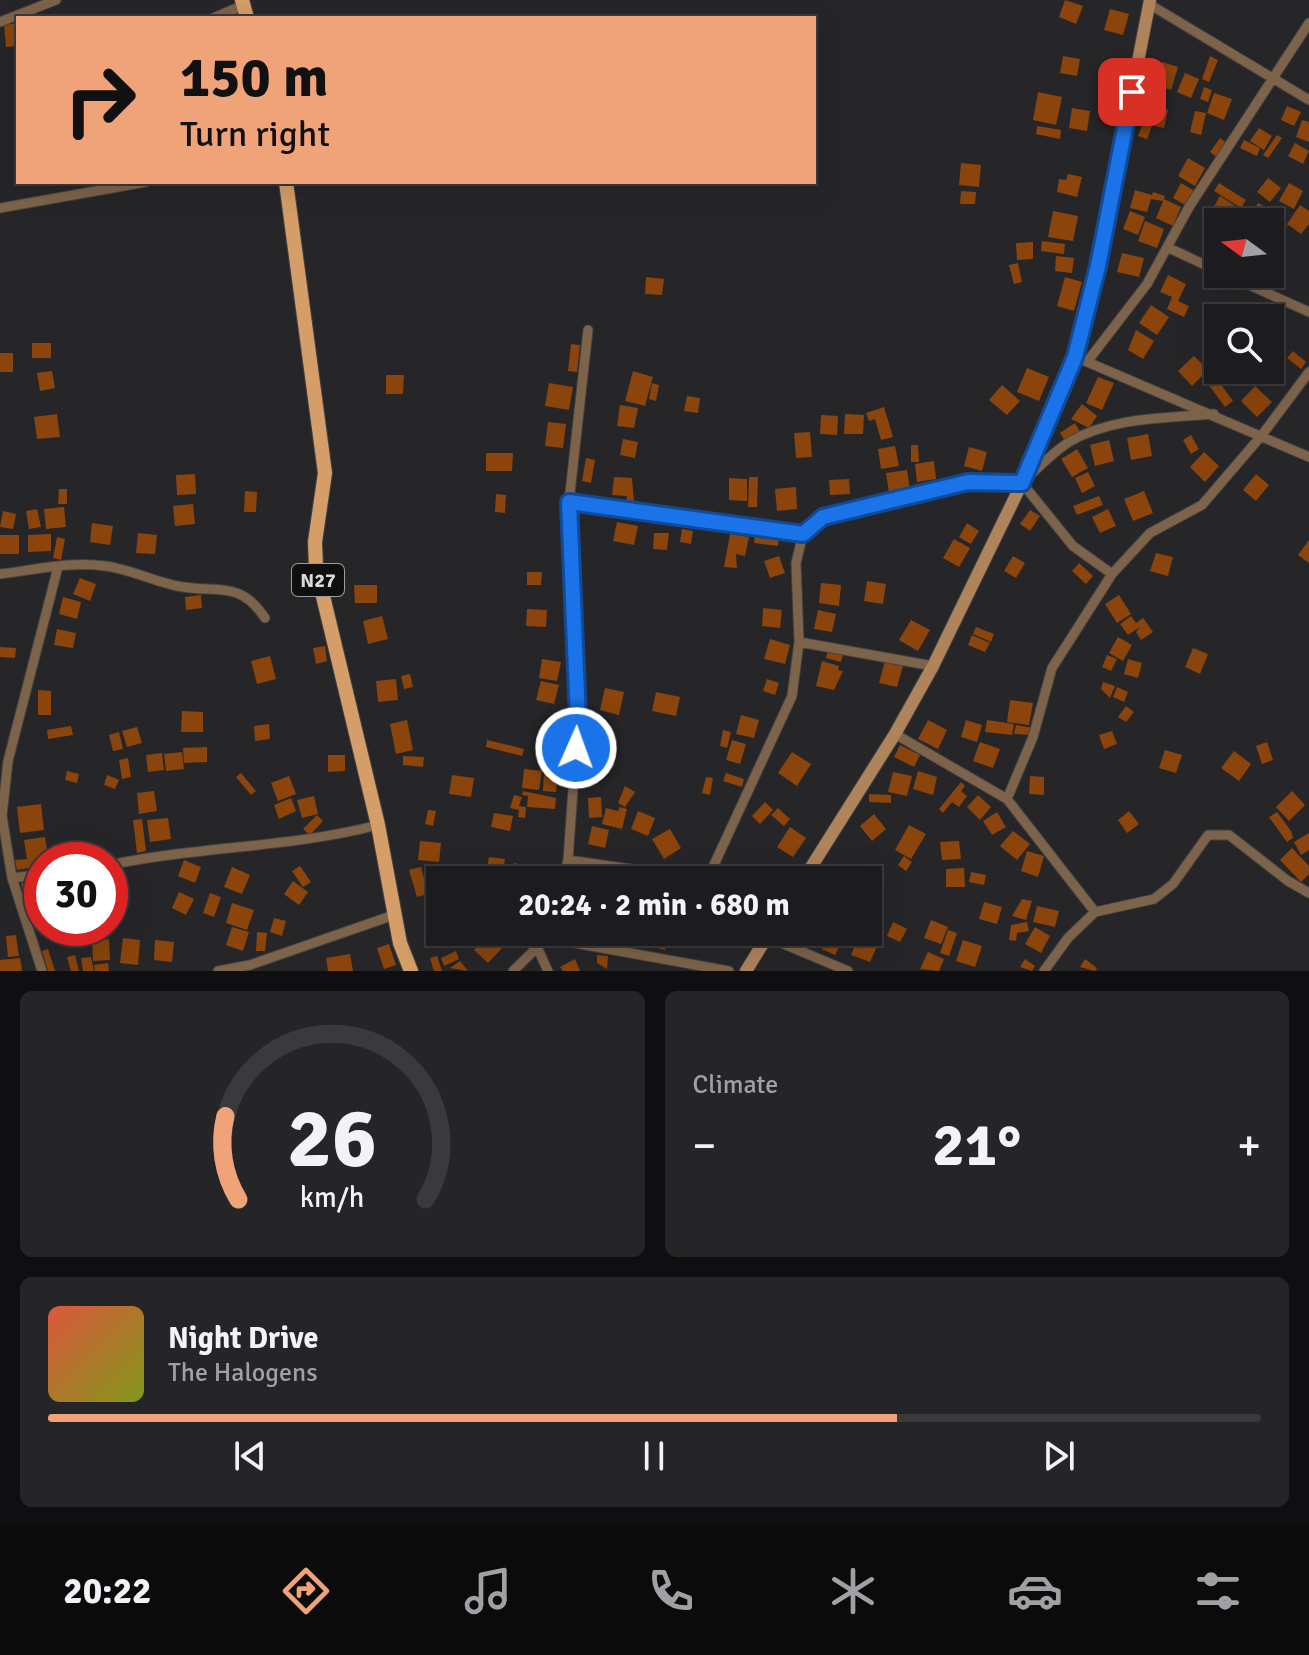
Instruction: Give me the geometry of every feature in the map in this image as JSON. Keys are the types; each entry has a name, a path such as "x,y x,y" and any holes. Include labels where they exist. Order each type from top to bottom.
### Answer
{"main road":[{"name":"N27","path":"286,184 325,473 315,542 316,567 378,825 394,915 411,971"}],"street":[{"path":"0,22 56,0"},
{"path":"812,866 895,734 933,666 1081,359 1149,2 1309,100"},
{"path":"219,16 244,8"},
{"path":"1081,359 1147,284 1189,207 1309,23"},
{"path":"0,208 135,184"},
{"path":"1169,248 1204,264"},
{"path":"1256,288 1309,312"},
{"path":"566,866 578,719 569,502 588,330"},
{"path":"1081,359 1309,457"},
{"path":"1007,799 1033,737 1052,668 1112,574 1150,533 1202,505 1262,435 1309,372"},
{"path":"568,860 707,880 792,696 799,642 796,563 803,534 823,517 968,482 1022,483 1066,444 1088,433 1133,421 1214,414"},
{"path":"1022,483 1073,546 1112,574"},
{"path":"569,502 803,534"},
{"path":"0,574 58,567 104,566 178,586 234,592 252,599 265,618"},
{"path":"42,971 12,878 2,816 4,762 58,567"},
{"path":"799,642 933,666"},
{"path":"895,734 1007,799 1095,912"},
{"path":"128,861 167,853 337,836 378,825"},
{"path":"1044,971 1068,938 1095,912 1154,899 1173,884 1208,835 1229,835 1288,881 1309,893"},
{"path":"12,878 24,876"},
{"path":"218,971 250,965 394,915"},
{"path":"513,971 540,946"},
{"path":"603,946 729,971"},
{"path":"746,971 761,946"},
{"path":"792,946 848,971"},
{"path":"538,949 548,971"}],"building":[{"path":"1065,0 1083,6 1076,24 1059,17"},
{"path":"1110,9 1129,14 1123,35 1104,30"},
{"path":"16,23 16,46 6,47 4,25"},
{"path":"1063,56 1080,59 1077,76 1060,73"},
{"path":"1210,56 1218,60 1209,82 1202,79"},
{"path":"1162,62 1178,67 1171,90 1155,85"},
{"path":"1185,73 1199,79 1191,98 1177,92"},
{"path":"1204,87 1212,90 1208,102 1200,99"},
{"path":"1038,92 1062,97 1056,125 1033,120"},
{"path":"1214,93 1232,99 1224,120 1207,113"},
{"path":"1287,106 1301,112 1294,126 1281,120"},
{"path":"1072,108 1090,111 1087,131 1069,128"},
{"path":"1158,108 1168,110 1164,128 1154,126"},
{"path":"1195,111 1206,113 1201,135 1190,132"},
{"path":"1302,120 1309,122 1309,142 1296,137"},
{"path":"1143,123 1152,126 1147,139 1138,136"},
{"path":"1037,126 1061,130 1060,139 1036,134"},
{"path":"1259,128 1272,136 1264,150 1250,141"},
{"path":"1277,135 1282,138 1268,158 1263,155"},
{"path":"1220,138 1228,144 1218,158 1210,152"},
{"path":"1244,140 1260,148 1257,156 1240,148"},
{"path":"1295,143 1309,151 1303,164 1288,156"},
{"path":"1188,158 1205,168 1195,186 1178,176"},
{"path":"961,163 981,165 979,187 959,185"},
{"path":"1068,174 1082,177 1077,197 1057,192 1059,179 1066,180"},
{"path":"1268,178 1281,188 1270,202 1257,192"},
{"path":"1181,183 1195,191 1187,206 1173,198"},
{"path":"1219,183 1246,200 1241,208 1214,191"},
{"path":"1289,183 1303,191 1294,209 1279,201"},
{"path":"1135,190 1165,196 1163,201 1151,199 1147,212 1130,208"},
{"path":"961,191 976,192 975,204 960,204"},
{"path":"1220,196 1237,207 1236,208 1213,208"},
{"path":"1164,199 1181,207 1173,226 1156,218"},
{"path":"1300,205 1309,211 1309,224 1301,234 1287,224"},
{"path":"1053,211 1078,216 1073,241 1048,237"},
{"path":"1130,211 1145,217 1138,235 1123,229"},
{"path":"1145,221 1164,229 1157,248 1138,241"},
{"path":"1042,241 1065,244 1064,254 1041,251"},
{"path":"1033,242 1033,259 1017,260 1016,243"},
{"path":"1122,253 1144,258 1139,277 1117,272"},
{"path":"1056,256 1074,258 1072,273 1055,271"},
{"path":"1018,263 1022,282 1014,284 1009,265"},
{"path":"1168,275 1186,284 1178,301 1189,306 1184,317 1167,309 1172,297 1160,292"},
{"path":"646,277 664,279 662,295 645,294"},
{"path":"1065,277 1082,282 1074,311 1057,306"},
{"path":"1151,305 1169,317 1157,335 1139,323"},
{"path":"1136,330 1154,341 1143,359 1128,350"},
{"path":"32,343 51,343 51,358 32,358"},
{"path":"571,344 580,345 577,372 568,371"},
{"path":"1293,351 1306,362 1301,369 1287,358"},
{"path":"0,353 13,353 13,372 0,372"},
{"path":"1194,356 1204,366 1204,374 1192,386 1178,371"},
{"path":"1027,368 1049,377 1039,401 1017,392"},
{"path":"52,371 55,388 40,391 37,373"},
{"path":"633,371 653,377 645,406 625,401"},
{"path":"386,375 404,375 403,394 386,394"},
{"path":"1098,377 1114,383 1102,410 1086,403"},
{"path":"549,383 573,387 569,410 545,406"},
{"path":"652,383 659,385 656,401 649,399"},
{"path":"1208,384 1221,384 1233,401 1225,407"},
{"path":"1002,385 1020,401 1007,415 989,400"},
{"path":"1255,386 1272,402 1257,417 1241,401"},
{"path":"687,396 700,398 698,413 684,411"},
{"path":"1082,404 1097,416 1089,428 1071,419"},
{"path":"620,405 638,408 634,428 617,426"},
{"path":"884,407 893,437 881,440 875,419 869,421 866,413"},
{"path":"57,414 60,437 37,439 34,417"},
{"path":"845,414 864,415 863,434 844,434"},
{"path":"821,415 838,416 837,435 820,434"},
{"path":"548,422 566,424 563,448 545,446"},
{"path":"1075,423 1080,432 1065,441 1060,433"},
{"path":"810,432 812,457 796,458 794,433"},
{"path":"1148,434 1152,456 1131,460 1127,438"},
{"path":"1191,435 1199,449 1191,454 1183,440"},
{"path":"623,439 638,442 635,458 620,455"},
{"path":"1109,440 1114,461 1095,466 1090,445"},
{"path":"911,445 918,445 919,462 911,462"},
{"path":"895,446 899,466 881,469 878,449"},
{"path":"969,447 987,452 982,471 964,466"},
{"path":"1077,449 1088,468 1072,477 1061,459"},
{"path":"1204,452 1219,466 1205,482 1190,467"},
{"path":"486,453 513,453 512,471 486,471"},
{"path":"586,458 595,460 591,483 582,481"},
{"path":"934,461 936,479 917,482 915,464"},
{"path":"907,470 910,490 889,493 886,473"},
{"path":"1088,472 1095,486 1082,493 1075,478"},
{"path":"195,474 196,494 177,495 176,475"},
{"path":"1256,474 1269,485 1256,501 1243,490"},
{"path":"614,477 632,478 634,503 626,501 627,496 612,495"},
{"path":"749,477 758,477 757,507 748,507"},
{"path":"729,478 747,479 747,501 729,500"},
{"path":"849,479 850,494 830,495 829,480"},
{"path":"796,487 797,509 777,511 775,489"},
{"path":"59,489 67,489 67,504 58,504"},
{"path":"245,491 257,492 256,512 244,512"},
{"path":"1144,491 1153,513 1133,521 1124,499"},
{"path":"496,494 506,495 505,513 495,512"},
{"path":"1099,496 1103,505 1077,515 1073,506"},
{"path":"193,504 195,524 175,526 173,506"},
{"path":"64,507 66,527 46,529 44,509"},
{"path":"37,509 41,527 29,529 26,511"},
{"path":"1108,509 1116,526 1100,533 1092,517"},
{"path":"1030,510 1040,516 1030,531 1020,524"},
{"path":"3,511 16,514 13,529 0,527"},
{"path":"617,522 638,526 634,545 613,541"},
{"path":"92,523 113,526 110,545 90,542"},
{"path":"967,523 979,531 971,544 959,537"},
{"path":"682,529 693,531 691,544 680,542"},
{"path":"138,533 157,535 155,554 136,553"},
{"path":"654,533 669,533 667,550 653,549"},
{"path":"755,533 779,536 778,546 754,543"},
{"path":"51,534 51,551 28,552 28,535"},
{"path":"730,534 749,537 745,556 736,554 737,568 724,567"},
{"path":"0,535 19,535 19,554 0,554"},
{"path":"57,537 65,539 61,560 53,558"},
{"path":"954,539 970,548 959,567 943,558"},
{"path":"1309,540 1309,563 1298,555"},
{"path":"1156,553 1173,557 1168,576 1150,571"},
{"path":"779,556 785,573 770,578 764,561"},
{"path":"1013,556 1025,563 1016,578 1004,571"},
{"path":"1079,563 1093,576 1086,584 1072,571"},
{"path":"527,572 542,572 541,585 527,585"},
{"path":"80,578 96,584 90,601 73,594"},
{"path":"867,581 886,584 883,604 864,601"},
{"path":"821,583 841,585 839,606 819,603"},
{"path":"354,585 377,585 377,603 355,603"},
{"path":"201,595 202,608 186,610 185,597"},
{"path":"1119,595 1131,614 1117,623 1105,604"},
{"path":"63,597 81,602 77,619 59,614"},
{"path":"763,608 782,610 780,628 762,626"},
{"path":"527,609 547,610 546,627 526,626"},
{"path":"818,610 836,614 832,632 814,629"},
{"path":"382,616 388,639 368,644 363,621"},
{"path":"1131,616 1136,623 1143,618 1153,632 1141,640 1136,632 1140,627 1128,635 1120,624"},
{"path":"911,620 930,630 918,651 899,640"},
{"path":"976,627 994,634 991,642 973,634"},
{"path":"57,629 76,633 73,648 54,645"},
{"path":"972,635 990,643 985,652 968,645"},
{"path":"1118,637 1132,645 1123,661 1109,653"},
{"path":"770,639 790,645 785,664 764,659"},
{"path":"325,646 327,661 316,664 313,648"},
{"path":"0,647 16,648 15,658 0,657"},
{"path":"1193,648 1208,654 1200,674 1185,667"},
{"path":"828,651 843,655 841,662 826,658"},
{"path":"1107,655 1117,659 1111,671 1102,667"},
{"path":"270,656 276,679 257,684 251,661"},
{"path":"542,659 561,662 557,681 539,678"},
{"path":"1128,659 1142,663 1138,678 1124,674"},
{"path":"822,661 839,666 838,670 843,671 834,690 816,686"},
{"path":"885,661 903,666 897,687 879,683"},
{"path":"410,674 413,687 404,689 401,676"},
{"path":"396,679 398,700 378,702 376,681"},
{"path":"767,679 779,683 775,695 763,691"},
{"path":"541,681 559,685 554,704 536,700"},
{"path":"1103,682 1115,686 1110,698 1101,689"},
{"path":"1117,687 1128,692 1124,702 1113,697"},
{"path":"605,688 624,692 619,715 600,710"},
{"path":"38,690 51,691 51,715 38,715"},
{"path":"656,692 680,697 676,716 652,711"},
{"path":"1010,700 1033,703 1029,725 1007,722"},
{"path":"1126,706 1134,712 1126,722 1118,717"},
{"path":"182,711 203,712 203,732 181,732"},
{"path":"741,715 759,720 754,738 736,734"},
{"path":"407,720 413,750 396,754 390,724"},
{"path":"928,720 947,730 938,749 918,739"},
{"path":"966,720 982,725 977,742 961,737"},
{"path":"987,720 1014,724 1012,735 985,732"},
{"path":"269,724 270,739 255,741 254,726"},
{"path":"1016,725 1033,728 1032,735 1014,734"},
{"path":"71,726 73,735 48,739 47,730"},
{"path":"137,727 142,743 127,747 122,731"},
{"path":"723,730 731,732 727,748 720,746"},
{"path":"1112,731 1117,744 1104,749 1099,735"},
{"path":"119,732 123,749 113,751 109,735"},
{"path":"487,740 524,749 522,756 486,747"},
{"path":"732,740 746,744 740,764 726,760"},
{"path":"980,742 1000,749 993,768 973,761"},
{"path":"1267,742 1273,760 1262,764 1256,746"},
{"path":"900,745 920,755 914,767 894,757"},
{"path":"207,747 207,762 184,763 183,748"},
{"path":"1165,750 1182,755 1176,773 1159,768"},
{"path":"1234,751 1251,764 1239,781 1221,768"},
{"path":"182,752 184,769 166,771 164,754"},
{"path":"792,752 811,764 797,786 778,773"},
{"path":"162,753 164,770 148,772 146,755"},
{"path":"328,755 345,755 345,771 328,772"},
{"path":"403,756 424,757 423,767 403,765"},
{"path":"128,758 131,777 122,779 119,760"},
{"path":"524,769 542,771 539,790 522,788"},
{"path":"67,771 79,774 77,783 65,780"},
{"path":"544,771 558,772 556,792 543,791"},
{"path":"918,771 937,777 933,795 913,789"},
{"path":"893,772 912,776 907,796 888,792"},
{"path":"241,773 256,791 251,795 236,777"},
{"path":"726,773 744,779 742,787 723,781"},
{"path":"107,775 119,780 115,789 104,785"},
{"path":"452,775 474,778 471,797 449,794"},
{"path":"289,776 296,794 278,801 271,783"},
{"path":"1030,776 1044,777 1044,795 1029,794"},
{"path":"706,777 713,778 710,795 702,793"},
{"path":"961,782 965,786 961,791 967,796 959,807 952,802 943,813 939,809"},
{"path":"625,786 635,792 625,807 618,803"},
{"path":"154,791 157,811 139,814 137,793"},
{"path":"523,791 556,798 555,809 527,807 528,796 522,795"},
{"path":"1292,791 1305,805 1289,821 1276,807"},
{"path":"869,794 891,795 891,803 869,802"},
{"path":"514,795 522,797 519,806 526,807 525,818 518,817 519,810 510,808"},
{"path":"978,795 991,807 980,820 967,807"},
{"path":"314,796 318,814 302,818 297,800"},
{"path":"601,797 602,817 589,818 588,798"},
{"path":"291,798 296,811 279,819 274,805"},
{"path":"765,802 773,810 760,824 752,816"},
{"path":"41,804 44,830 20,833 17,807"},
{"path":"620,807 627,809 622,829 602,824 606,808 618,811"},
{"path":"778,808 790,819 784,826 771,815"},
{"path":"428,810 436,811 433,826 425,824"},
{"path":"638,811 655,818 648,836 631,829"},
{"path":"1129,811 1139,824 1127,833 1118,820"},
{"path":"997,812 1006,827 992,835 983,821"},
{"path":"1277,812 1291,831 1293,838 1287,842 1269,817"},
{"path":"494,813 513,816 510,831 491,827"},
{"path":"874,814 886,829 872,841 860,826"},
{"path":"317,815 323,821 310,835 303,829"},
{"path":"168,818 171,839 150,842 147,820"},
{"path":"142,819 146,851 137,853 133,820"},
{"path":"909,825 926,834 911,859 895,850"},
{"path":"592,826 609,830 605,848 588,844"},
{"path":"790,827 806,838 793,857 777,847"},
{"path":"670,829 681,848 664,859 652,839"},
{"path":"1013,831 1030,844 1017,860 1000,846"},
{"path":"1309,833 1309,850 1301,855 1294,842"},
{"path":"45,837 46,842 24,842"},
{"path":"420,841 441,843 439,862 418,860"},
{"path":"959,841 961,859 942,860 940,842"},
{"path":"1292,848 1309,866 1309,874 1301,882 1280,860"},
{"path":"1027,851 1044,856 1038,877 1021,871"},
{"path":"904,856 912,862 906,871 898,865"},
{"path":"489,857 505,859 504,866 488,866"},
{"path":"24,859 24,869 17,870 15,860"},
{"path":"184,860 201,867 195,883 178,876"},
{"path":"300,866 311,882 303,887 292,871"},
{"path":"232,867 250,875 242,894 224,887"},
{"path":"421,867 426,895 417,897 409,870"},
{"path":"964,868 965,887 946,887 946,869"},
{"path":"971,872 986,875 984,885 969,882"},
{"path":"293,881 308,892 299,905 284,894"},
{"path":"179,892 194,899 186,915 172,908"},
{"path":"210,893 221,897 214,917 203,913"},
{"path":"1022,899 1032,901 1026,920 1012,916"},
{"path":"984,902 1002,907 997,924 979,919"},
{"path":"232,903 254,910 247,930 226,923"},
{"path":"1037,906 1059,911 1055,927 1033,922"},
{"path":"274,918 286,921 282,936 270,932"},
{"path":"931,920 948,927 941,944 924,938"},
{"path":"893,922 907,929 900,942 887,936"},
{"path":"1027,922 1029,931 1017,933 1016,941 1009,940 1011,925"},
{"path":"232,927 249,932 243,951 226,945"},
{"path":"1035,927 1050,936 1041,953 1025,944"},
{"path":"948,930 957,933 949,956 940,953"},
{"path":"257,932 267,933 265,951 256,951"},
{"path":"16,935 19,956 8,957 6,936"},
{"path":"128,939 140,940 138,965 120,963 122,946 128,946"},
{"path":"155,940 174,942 172,962 154,960"},
{"path":"963,940 982,946 975,967 956,961"},
{"path":"389,944 396,965 384,969 377,948"},
{"path":"92,946 109,946 110,960 93,961"},
{"path":"478,946 504,946 488,963 474,950"},
{"path":"824,946 840,946 835,955 822,949"},
{"path":"855,946 877,946 870,962 851,955"},
{"path":"48,949 55,971 48,971 42,951"},
{"path":"456,951 459,959 444,966 441,958"},
{"path":"928,952 944,959 939,971 920,969"},
{"path":"350,954 353,971 328,971 326,958"},
{"path":"75,955 79,971 71,971 67,957"},
{"path":"597,955 608,956 607,969 597,963"},
{"path":"437,956 442,971 434,971 430,958"},
{"path":"91,957 94,971 83,971 81,958"},
{"path":"20,958 22,971 0,971 0,960"},
{"path":"575,959 580,971 563,971 560,967"},
{"path":"1025,959 1035,966 1032,971 1020,967"},
{"path":"1085,959 1097,968 1095,971 1080,967"},
{"path":"460,961 468,971 450,968"},
{"path":"108,963 109,971 95,971 94,965"}],"route":[{"path":"576,748 578,719 569,502 803,534 823,517 968,482 1022,483 1075,357 1098,266 1132,92"}]}
